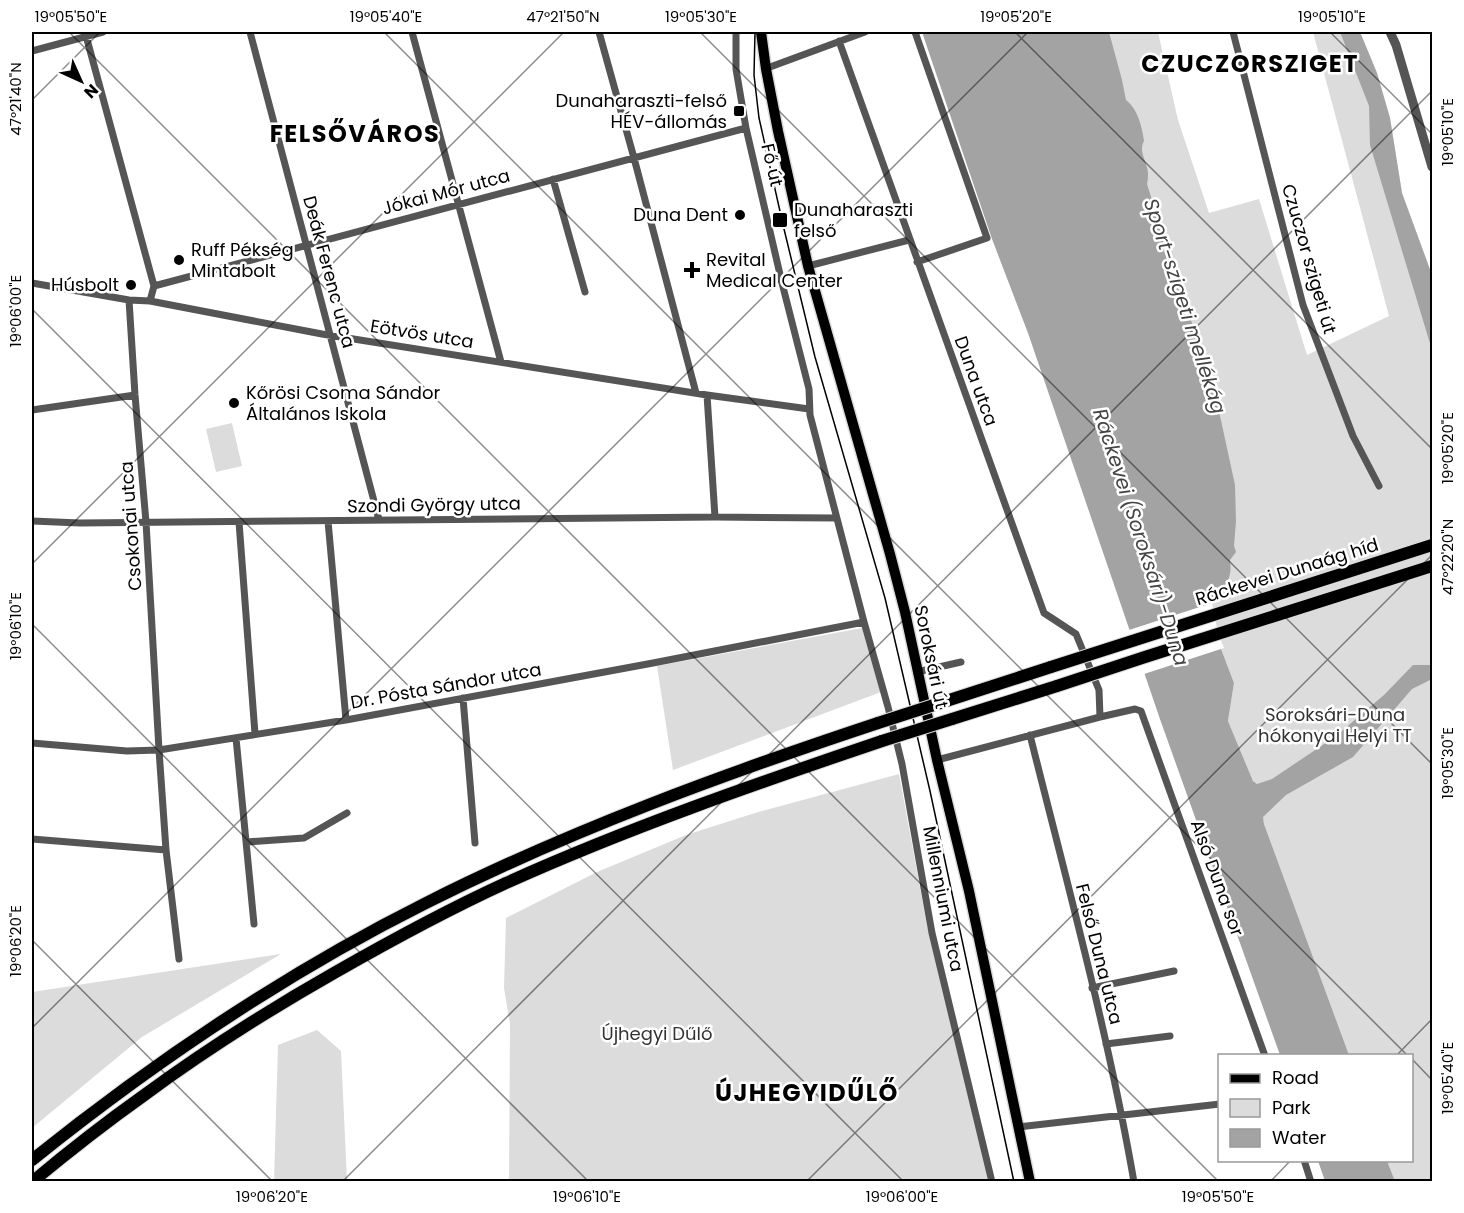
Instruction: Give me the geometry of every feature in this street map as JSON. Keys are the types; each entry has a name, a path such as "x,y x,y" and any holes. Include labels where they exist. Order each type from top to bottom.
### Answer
{"highway":[{"name":"Ráckevei Dunaág híd","path":"32,1160 108,1100 228,1017 308,968 424,904 500,868 619,817 816,744 1135,639 1432,545"},
{"name":"Ráckevei Dunaág híd","path":"32,1181 143,1095 245,1026 408,932 504,884 627,832 882,741 1432,566"}],"main road":[{"name":"Fő út","path":"760,32 782,144"},
{"name":"Fő út","path":"766,32 782,144"},
{"name":"Soroksári út","path":"782,144 808,266 905,612 937,760 969,891 1030,1182"}],"street":[{"path":"32,51 85,34 103,32"},
{"name":"Deák Ferenc utca","path":"250,32 379,520"},
{"path":"412,32 501,362"},
{"path":"599,32 696,393"},
{"name":"Fő út","path":"736,32 736,69 746,128 809,389 809,409 836,518"},
{"path":"770,67 865,32"},
{"path":"915,32 987,238 917,261"},
{"name":"Czuczor szigeti út","path":"1233,32 1303,305 1353,436 1379,486"},
{"path":"1390,32 1396,45 1432,167"},
{"path":"85,34 154,285 150,301"},
{"name":"Duna utca","path":"839,41 1044,613 1076,634 1099,690 1100,717"},
{"name":"Jókai Mór utca","path":"154,285 746,128"},
{"path":"554,179 585,292"},
{"path":"808,266 909,240"},
{"name":"Eötvös utca","path":"32,283 129,300 150,301 331,335 809,409"},
{"name":"Csokonai utca","path":"129,300 146,522 166,850 179,958"},
{"path":"32,410 135,395"},
{"path":"707,395 715,517"},
{"name":"Szondi György utca","path":"32,521 80,523 715,517 836,518"},
{"name":"Millenniumi utca","path":"836,518 902,764 932,933 992,1182"},
{"path":"328,521 346,720"},
{"path":"239,522 255,734"},
{"name":"Dr. Pósta Sándor utca","path":"32,743 127,751 159,750 463,699 864,622"},
{"path":"917,672 962,662"},
{"path":"463,699 475,843"},
{"name":"Alsó Duna sor","path":"1100,717 1135,709 1141,711 1264,1054"},
{"path":"937,760 1100,717"},
{"name":"Felső Duna utca","path":"1030,735 1106,1044 1134,1182"},
{"path":"236,738 254,924"},
{"path":"247,842 304,838 347,813"},
{"path":"32,839 166,850"},
{"path":"1092,988 1174,971"},
{"path":"1106,1044 1170,1036"},
{"path":"1018,1127 1218,1104"},
{"path":"1304,1162 1311,1182"}],"green space":[{"name":"Soroksári-Duna hókonyai Helyi TT","path":"999,32 1158,32 1178,120 1209,213 1259,199 1307,355 1389,316 1313,32 1360,32 1377,73 1390,118 1402,193 1432,275 1432,1181 1395,1181 1387,1162 1413,1162 1413,1054 1349,1054 1264,824 1257,784 1253,781 1228,721 1234,683 1215,633 1208,602 1216,594"},
{"path":"232,423 242,466 216,472 206,429"},
{"path":"862,628 881,692 673,770 657,666"},
{"name":"Újhegyi Dűlő","path":"899,774 927,925 989,1181 509,1181 510,1024 504,988 506,918 597,872 686,835 755,813"},
{"path":"281,954 142,1037 32,1128 32,992"},
{"path":"317,1030 341,1051 347,1181 274,1181 278,1045"}],"water":[{"path":"922,32 1109,32 1126,100 1134,108 1141,124 1144,141 1142,153 1148,173 1147,184 1177,285 1198,338 1217,402 1235,485 1234,546 1236,552 1230,560 1231,568 1228,579 1223,588 1209,602 1215,633 1234,683 1228,721 1253,781 1257,784 1272,779 1336,736 1384,695 1413,665 1431,665 1432,661 1432,679 1412,689 1353,757 1286,795 1263,817 1349,1054 1280,1054 1161,722 1028,333 992,239"},
{"path":"1340,32 1360,32 1377,73 1390,118 1402,193 1432,275 1432,350 1370,145 1369,106"},
{"path":"1318,1162 1387,1162 1395,1181 1325,1181"}],"pier":[{"path":"1212,603 1218,633 1224,648 1141,675 1126,631"}],"tram line":[{"path":"755,32 754,75 759,118 815,357 885,598 930,791 1014,1182"}],"place":[{"name":"Dunaharaszti-felső HÉV-állomás","path":"739,111"},
{"name":"Duna Dent","path":"740,215"},
{"name":"Dunaharaszti felső","path":"780,220"},
{"name":"Ruff Pékség Mintabolt","path":"179,260"},
{"name":"Revital Medical Center","path":"692,270"},
{"name":"Húsbolt","path":"131,285"},
{"name":"Kőrösi Csoma Sándor Általános Iskola","path":"234,403"}],"district":[{"name":"CZUCZORSZIGET","path":"1250,64"},
{"name":"FELSŐVÁROS","path":"355,134"},
{"name":"ÚJHEGYIDŰLŐ","path":"807,1093"}],"water label":[{"name":"Sport-szigeti mellékág","path":"1185,306"},
{"name":"Ráckevei (Soroksári)-Duna","path":"1141,537"}]}
